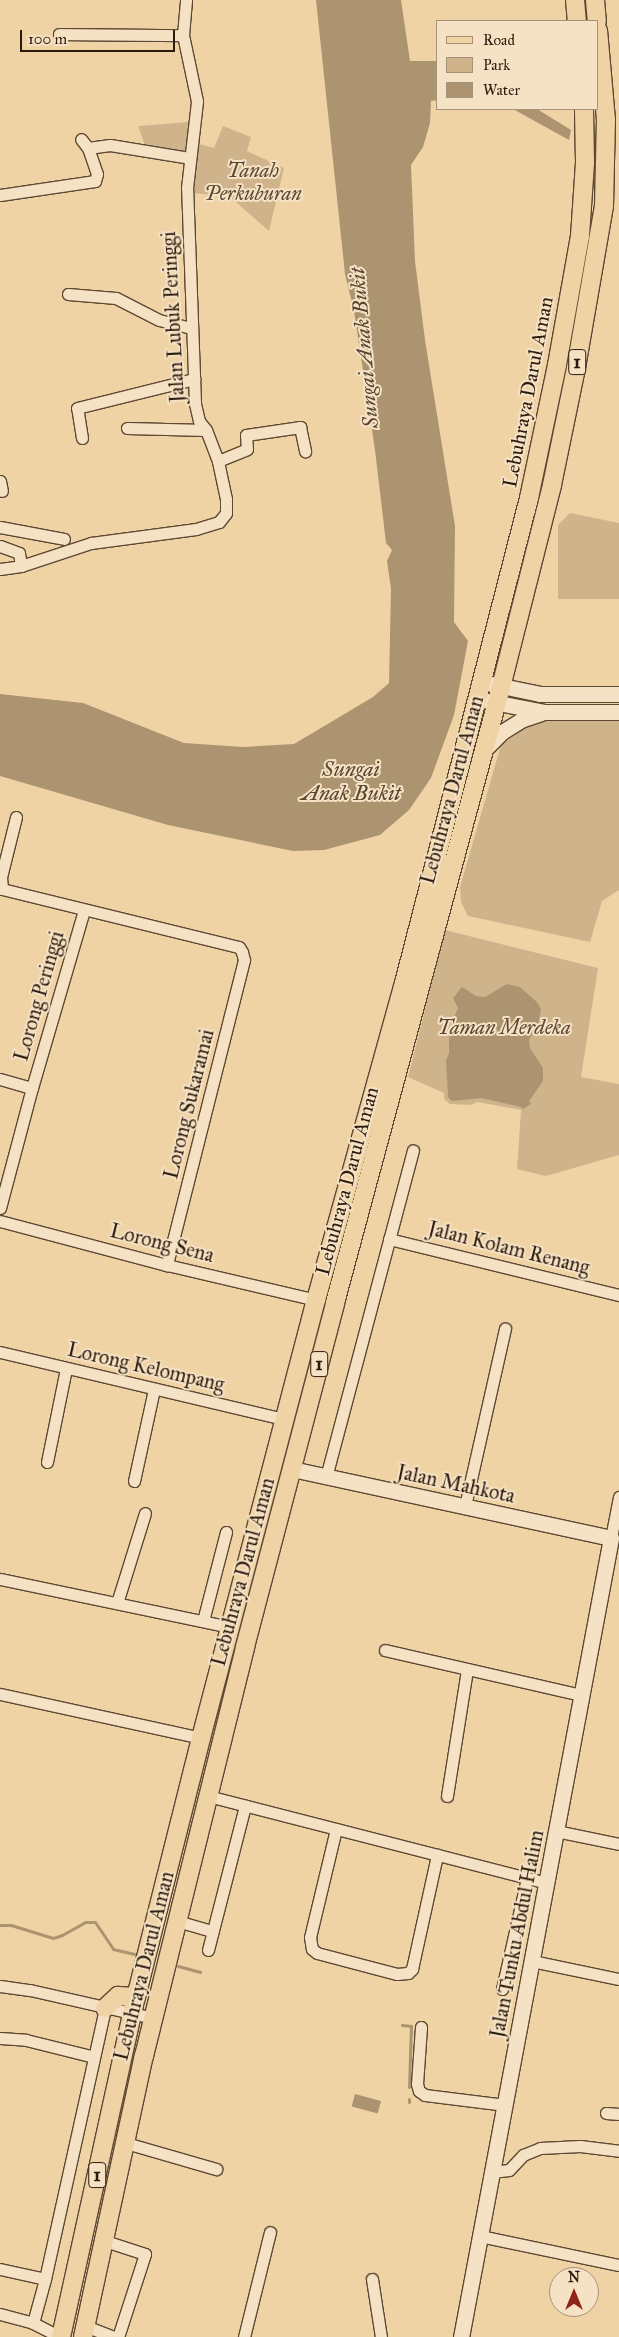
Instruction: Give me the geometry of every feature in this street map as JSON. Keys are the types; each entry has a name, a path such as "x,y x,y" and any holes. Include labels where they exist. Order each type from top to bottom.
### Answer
{"main road":[{"path":"575,0 577,20"},
{"path":"595,0 597,20"},
{"name":"Lebuhraya Darul Aman","path":"84,2331 153,2018 208,1796 292,1469 485,749 552,485 600,239 606,162 606,120 599,41"},
{"name":"Lebuhraya Darul Aman","path":"61,2337 134,2005 201,1738 284,1419 404,982 528,498 557,365 577,253 584,195 584,110"},
{"path":"105,2008 118,1996 134,2005"}],"street":[{"name":"Jalan Lubuk Peringgi","path":"0,569 20,566 91,543 196,529 219,522 227,508 218,461 206,430 199,421 196,412 191,328 187,188 197,101 183,35 186,0"},
{"path":"60,34 183,35"},
{"path":"0,196 95,181 97,174 84,143 189,158"},
{"path":"68,294 116,298 159,320 191,328"},
{"path":"82,438 77,408 194,379"},
{"path":"218,461 247,449 246,436 300,427 305,451"},
{"path":"127,428 206,430"},
{"path":"0,527 64,539"},
{"path":"20,566 21,531"},
{"path":"0,546 19,554"},
{"path":"482,682 499,695 544,712"},
{"path":"478,699 499,695 619,694"},
{"path":"485,749 502,732 523,719 544,712 619,712"},
{"path":"16,817 1,877 2,889 84,910"},
{"name":"Lorong Sukaramai","path":"84,910 239,947 244,960 167,1265"},
{"name":"Lorong Peringgi","path":"0,1208 32,1088 84,910"},
{"path":"0,1079 32,1088"},
{"path":"326,1477 413,1150"},
{"name":"Lorong Sena","path":"0,1221 167,1265 316,1300"},
{"name":"Jalan Kolam Renang","path":"389,1239 619,1295"},
{"path":"465,1506 505,1328"},
{"name":"Lorong Kelompang","path":"0,1352 284,1419"},
{"path":"47,1462 66,1368"},
{"path":"134,1481 154,1389"},
{"name":"Jalan Mahkota","path":"292,1469 611,1538"},
{"path":"611,1538 619,1496"},
{"path":"117,1603 145,1512"},
{"path":"203,1622 226,1532"},
{"name":"Jalan Tunku Abdul Halim","path":"461,2337 611,1538"},
{"path":"0,1579 230,1627"},
{"path":"385,1650 582,1695"},
{"path":"446,1796 467,1670"},
{"path":"0,1694 201,1738"},
{"path":"208,1796 546,1882"},
{"path":"208,1950 245,1806"},
{"path":"336,1829 310,1937 312,1949 317,1954 397,1974 408,1972 412,1969 437,1855"},
{"path":"556,1831 619,1844"},
{"path":"502,1989 527,1878"},
{"path":"177,1921 213,1931"},
{"path":"532,1961 619,1979"},
{"path":"0,1986 30,1990 105,2008 45,2279 33,2323"},
{"path":"134,2005 153,2018"},
{"path":"420,2027 417,2084 419,2091 425,2094 505,2105"},
{"path":"0,2038 26,2040 94,2057"},
{"path":"606,2113 619,2114"},
{"path":"126,2143 216,2169"},
{"path":"492,2172 508,2170 523,2155 540,2148 566,2146 619,2151"},
{"path":"244,2337 270,2232"},
{"path":"480,2236 619,2264"},
{"path":"105,2241 145,2254 118,2337"},
{"path":"0,2269 45,2279"},
{"path":"372,2279 381,2337"},
{"path":"0,2314 33,2323 61,2337"},
{"path":"84,2331 113,2337"}],"green space":[{"name":"Tanah Perkuburan","path":"189,122 186,156 146,148 138,126"},
{"name":"Tanah Perkuburan","path":"223,126 251,137 247,151 284,168 269,231 229,196 192,193 194,143 214,148"},
{"path":"570,513 619,523 619,599 558,599 558,525"},
{"path":"619,715 619,890 602,901 590,942 468,916 461,902 460,887 501,745 538,719"},
{"name":"Taman Merdeka","path":"445,930 598,968 581,1077 619,1084 619,1155 546,1176 517,1169 521,1110 478,1102 470,1105 450,1104 444,1099 444,1093 408,1077"}],"water":[{"name":"Sungai Anak Bukit","path":"316,0 401,0 410,61 436,61 436,100 431,101 430,123 423,147 411,165 415,261 425,340 455,526 454,622 468,641 454,715 431,778 409,810 380,835 324,850 293,851 168,825 0,776 0,694 83,703 184,743 243,747 294,744 373,697 389,683 391,589 387,561 392,550 386,543 375,450 354,311 345,274"},
{"path":"515,110 539,110 571,130 569,140"},
{"path":"507,984 520,987 538,1003 541,1009 539,1021 529,1040 530,1048 543,1068 543,1081 529,1101 531,1104 523,1109 481,1098 452,1101 448,1097 446,1061 449,1053 449,1030 458,1008 453,998 462,987 476,996 485,997"},
{"path":"355,2094 381,2101 378,2114 352,2107"}],"waterway":[{"path":"0,1925 11,1925 53,1938 85,1922 95,1922 113,1949 134,1954"},
{"path":"178,1966 200,1972"},
{"path":"402,2025 411,2026 409,2087"}]}
